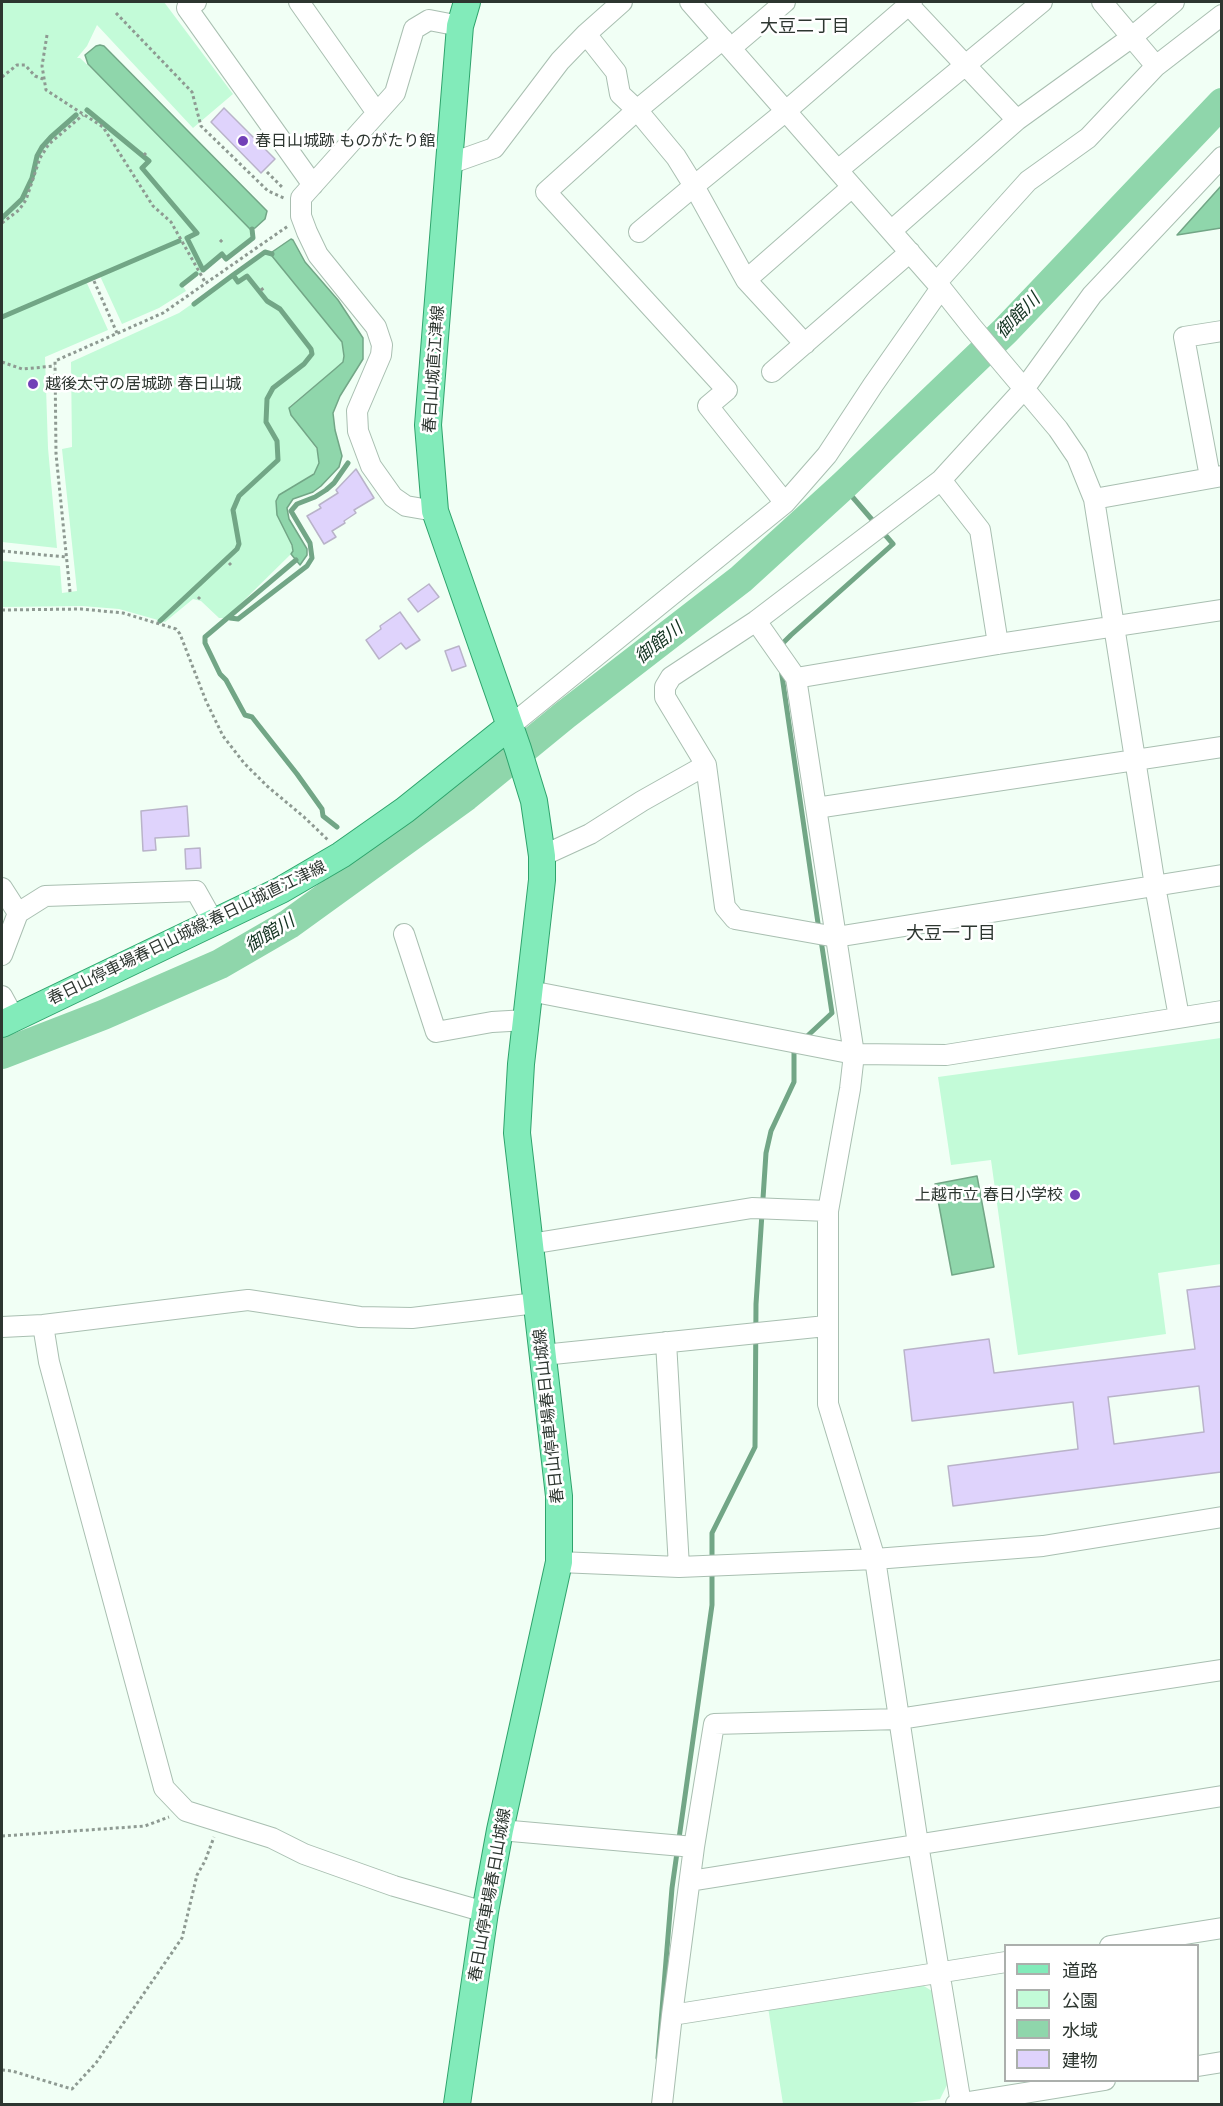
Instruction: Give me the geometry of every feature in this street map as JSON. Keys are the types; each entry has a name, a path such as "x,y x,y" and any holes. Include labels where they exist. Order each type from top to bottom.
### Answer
{"main road":[{"name":"春日山城直江津線","path":"467,2 460,26 428,425 435,511 514,737"},
{"name":"春日山停車場春日山城線","path":"457,2104 485,1912 500,1830 559,1562 559,1496 517,1133 521,1064 542,880 542,856 534,801 514,737"},
{"name":"春日山停車場春日山城線;春日山城直江津線","path":"8,1021 281,890 341,855 514,737"}],"street":[{"path":"196,2 187,8 313,185"},
{"path":"299,2 377,113"},
{"path":"449,165 494,147 560,61 622,2"},
{"path":"690,2 939,285 1058,429 1077,457 1094,499 1155,886 1179,1017"},
{"path":"785,2 638,110 546,192 727,390 708,406 785,503"},
{"path":"639,232 786,111 909,2 1017,120"},
{"path":"838,170 1042,2"},
{"path":"1102,2 1156,66"},
{"path":"891,231 1017,120 1132,37 1174,2"},
{"path":"514,737 785,503 827,455 939,285 1028,180 1088,138 1156,66 1221,15"},
{"path":"435,511 406,506 393,497 371,466 358,431 357,411 381,355 382,345 376,327 318,255 306,232 291,220 301,198 394,93 414,29 429,20 460,26"},
{"path":"586,34 616,72 620,94 638,110 676,157 746,280 805,344"},
{"path":"1221,157 1092,295 1024,388 941,480 756,621 671,677 665,687 665,697 706,765 725,907 735,919 836,937 1221,875"},
{"path":"746,280 852,187"},
{"path":"772,372 910,252"},
{"path":"1094,499 1216,477 1184,337 1221,332"},
{"path":"941,480 980,530 998,644"},
{"path":"796,678 1221,610"},
{"path":"756,621 796,678 854,1054 850,1089 828,1210 826,1326 828,1404 875,1559 959,2104 1094,2082"},
{"path":"816,808 1221,747"},
{"path":"542,856 590,834 706,765"},
{"path":"2,888 18,913"},
{"path":"2,955 18,913 45,896 196,891 214,923"},
{"path":"404,934 436,1032 492,1022 527,1020"},
{"path":"530,991 854,1054 946,1055 1221,1011"},
{"path":"2,996 8,1021"},
{"path":"530,1244 752,1208 828,1210"},
{"path":"2,1327 43,1325 248,1300 360,1317 412,1318 536,1303"},
{"path":"43,1325 49,1362 164,1788 186,1811 272,1838 304,1854 394,1886 485,1912"},
{"path":"543,1355 826,1326"},
{"path":"666,1342 679,1567"},
{"path":"559,1562 679,1567 875,1559 1043,1546 1221,1517"},
{"path":"662,2104 694,1847 714,1724 899,1719 1221,1670"},
{"path":"690,1881 1221,1796"},
{"path":"500,1830 694,1847"},
{"path":"1122,1944 1221,1928"},
{"path":"672,2015 1004,1962"},
{"path":"1199,2066 1221,2062"}],"path":[{"path":"116,13 192,92 201,126 268,191 285,199"},
{"path":"47,35 42,66 46,90 102,127 153,206 171,222 205,283"},
{"path":"2,77 17,65 25,65 35,76 43,79"},
{"path":"2,223 19,210 26,200 36,176 40,158 49,144 83,114"},
{"path":"267,172 283,188"},
{"path":"70,592 56,454 55,361 162,313 291,220"},
{"path":"220,242 224,238"},
{"path":"94,281 117,333"},
{"path":"2,362 22,369 55,366"},
{"path":"2,551 66,557"},
{"path":"2,610 81,609 123,613 176,629 223,736 244,763 323,834 341,855"},
{"path":"2,1836 145,1826 186,1811"},
{"path":"2,2070 72,2090 96,2063 182,1938 197,1875 220,1822"}],"green space":[{"path":"2,2 164,2 233,94 193,128 97,25 87,46 77,58 80,58 115,91 250,229 251,237 183,286 186,291 159,308 122,324 100,276 86,281 108,330 45,357 48,448 57,548 2,542"},
{"path":"265,253 272,256 342,342 344,356 343,362 290,406 291,415 318,451 319,463 314,473 280,496 282,522 293,549 291,554 224,618 219,618 201,601 193,599 165,622 119,609 82,606 2,607 2,561 60,566 62,593 77,591 62,449 72,447 71,362 179,313"},
{"path":"1221,1038 1221,1264 1158,1273 1166,1334 1018,1355 991,1160 951,1165 938,1077"},
{"path":"919,1983 932,1991 948,2083 940,2099 901,2104 783,2104 768,2007"}],"water":[{"path":"100,45 104,46 267,211 265,219 255,228 250,229 88,64 85,55"},
{"path":"1221,186 1221,228 1177,235"},
{"path":"291,239 305,262 338,300 363,338 363,359 340,396 333,413 342,456 339,467 321,486 313,492 293,499 287,508 289,519 307,549 307,555 300,565 291,554 292,545 277,515 276,501 279,495 314,474 319,463 317,448 291,415 289,408 343,362 344,356 342,342 272,256 272,252"},
{"path":"977,1176 994,1267 952,1275 935,1184"}],"building":[{"name":"春日山城跡 ものがたり館","path":"224,108 275,159 261,173 211,122"},
{"path":"356,469 374,498 354,510 356,513 332,531 336,537 324,544 307,516 321,508 319,505 338,493 336,490"},
{"path":"429,584 439,597 418,612 408,599"},
{"path":"400,612 420,640 406,649 401,643 379,659 366,640 381,629 380,626"},
{"path":"459,646 466,666 452,671 445,651"},
{"path":"187,806 189,836 155,838 156,850 143,851 141,811"},
{"path":"200,848 201,868 186,869 185,849"},
{"path":"1221,1286 1221,1472 953,1506 948,1466 1078,1449 1073,1402 912,1421 904,1350 989,1339 994,1373 1195,1349 1187,1290","holes":["1199,1386 1204,1432 1114,1444 1108,1397"]}],"waterway":[{"name":"御館川","path":"2,1054 103,1015 220,964 289,924 466,796 565,715 741,579 843,486 1005,331 1222,103"},
{"path":"87,110 149,161 142,168 197,233 187,238 203,270 222,254 226,259 253,238 252,229"},
{"path":"2,218 22,199 42,147 76,115"},
{"path":"2,317 179,241"},
{"path":"160,621 237,549 239,544 233,510 239,496 278,460 277,441 266,422 267,399 273,388 304,364 312,354 311,349 280,309 267,301 247,276 238,282 233,275 265,252 272,254"},
{"path":"182,285 196,274"},
{"path":"194,304 233,275"},
{"path":"230,618 238,619 307,566 312,558 310,543 291,511 297,504 326,490 348,463"},
{"path":"780,646 893,544 843,486"},
{"path":"296,560 205,637 205,643 220,674 226,680 245,715 252,717 297,774 322,809 323,816 337,827"},
{"path":"781,669 819,930"},
{"path":"803,1040 832,1013 821,940"},
{"path":"712,1560 712,1533 755,1447 756,1304 766,1153 771,1131 794,1082 794,1048 796,1046"},
{"path":"658,2058 672,1888 712,1605 712,1570"}],"place":[{"name":"春日山城跡 ものがたり館","path":"243,141"},
{"name":"越後太守の居城跡 春日山城","path":"33,384"},
{"name":"上越市立 春日小学校","path":"1075,1195"}],"district":[{"name":"大豆二丁目","path":"805,27"},
{"name":"大豆一丁目","path":"951,934"}]}
